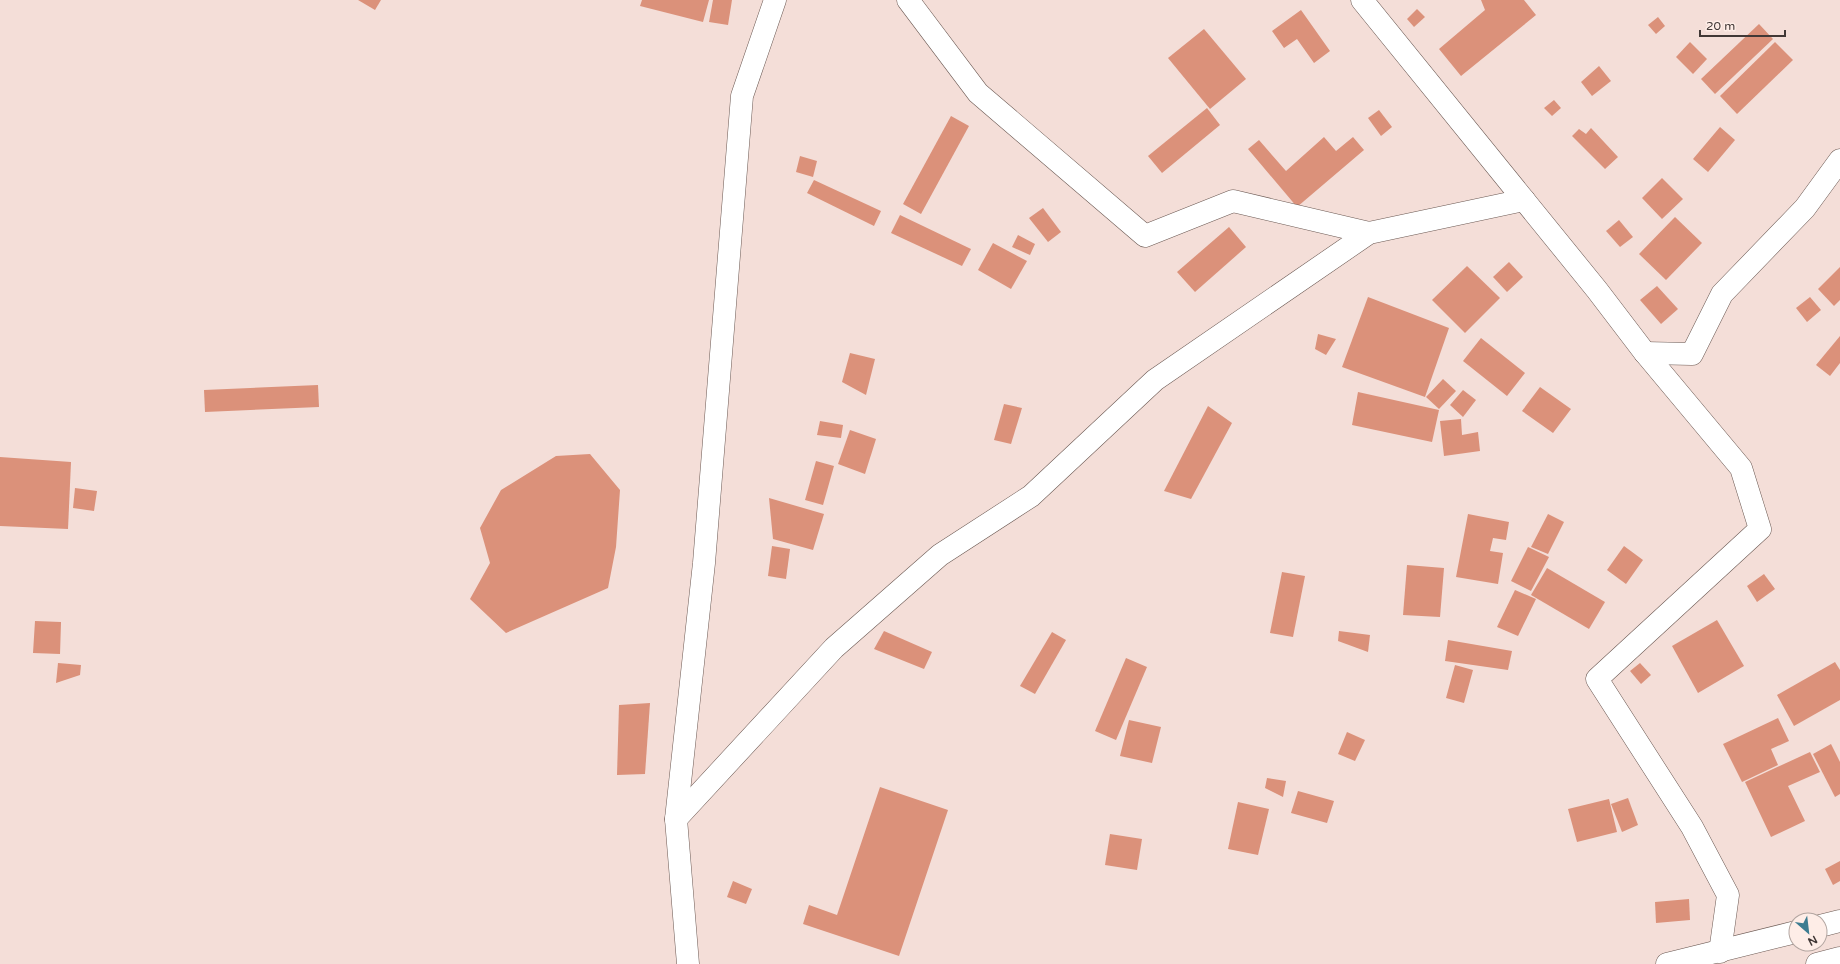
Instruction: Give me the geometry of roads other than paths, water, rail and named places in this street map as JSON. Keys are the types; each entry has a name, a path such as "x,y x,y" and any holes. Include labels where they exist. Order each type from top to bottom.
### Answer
{"street":[{"path":"688,964 676,819 704,563 742,96 775,0"},
{"path":"908,0 978,93 1145,236 1233,201 1369,233"},
{"path":"1362,0 1646,353 1741,468 1760,529 1597,679 1692,827 1728,895 1720,952"},
{"path":"1646,353 1692,354 1722,294 1806,208 1840,160"},
{"path":"676,819 834,648 940,555 1031,496 1155,380 1369,233 1524,200"},
{"path":"1828,924 1840,921"},
{"path":"1667,964 1788,934"},
{"path":"1817,964 1840,958"}]}
